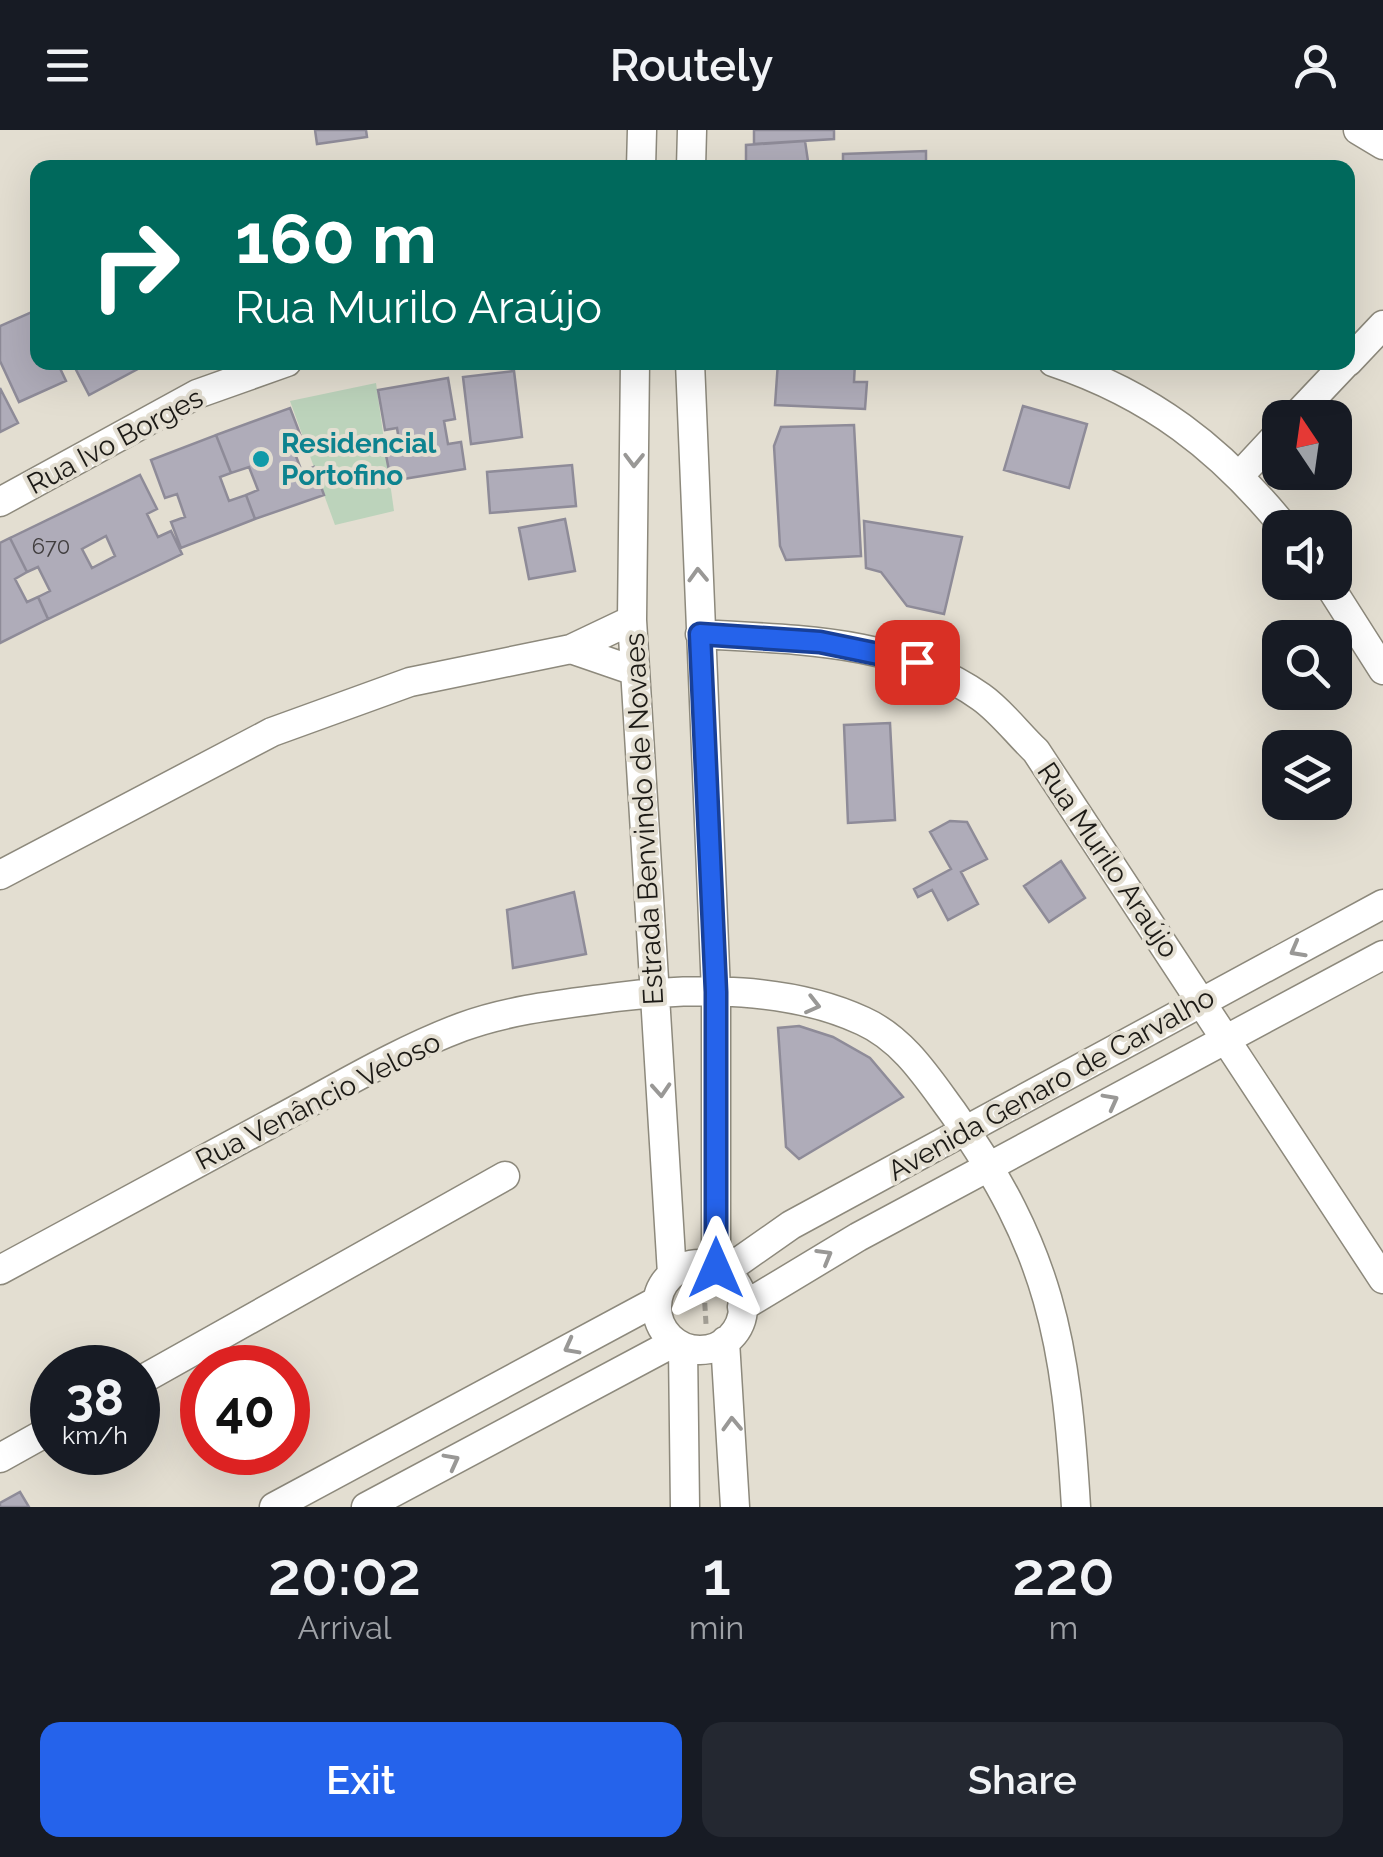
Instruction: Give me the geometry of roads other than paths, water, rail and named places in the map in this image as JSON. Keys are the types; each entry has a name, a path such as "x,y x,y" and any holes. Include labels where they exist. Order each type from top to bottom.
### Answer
{"street":[{"path":"640,160 642,130"},
{"path":"691,160 692,130"},
{"path":"1358,130 1383,145"},
{"path":"1355,354 1383,324"},
{"name":"Rua Ivo Borges","path":"0,502 197,394 264,370"},
{"name":"Estrada Benvindo de Novaes","path":"635,370 632,620 672,1274"},
{"path":"690,370 716,992 720,1270"},
{"path":"1074,370 1142,398 1240,475 1270,510"},
{"path":"1311,400 1339,370"},
{"path":"1240,475 1262,451"},
{"path":"1338,600 1383,670"},
{"path":"0,875 272,732 410,682 571,648 632,620"},
{"name":"Rua Murilo Araújo","path":"700,634 820,642 895,655 939,670 985,699 1036,751 1383,1279"},
{"path":"571,648 636,671"},
{"name":"Avenida Genaro de Carvalho","path":"720,1270 792,1226 1383,904"},
{"name":"Avenida Genaro de Carvalho","path":"742,1307 990,1165 1383,955"},
{"name":"Rua Venâncio Veloso","path":"0,1270 384,1062 463,1026 536,1008 655,992 781,997 864,1021 897,1043 920,1068 990,1165 1027,1236 1059,1332 1076,1507"},
{"path":"160,1370 505,1176"},
{"path":"274,1507 657,1301 672,1274 692,1265 720,1270 738,1288 742,1307 740,1320 725,1341 707,1349 679,1344 664,1331 657,1301"},
{"path":"725,1341 735,1507"},
{"path":"366,1507 679,1344"},
{"path":"679,1344 685,1507"},
{"path":"0,1458 30,1441"}],"place":[{"name":"Residencial Portofino","path":"261,459"}]}
